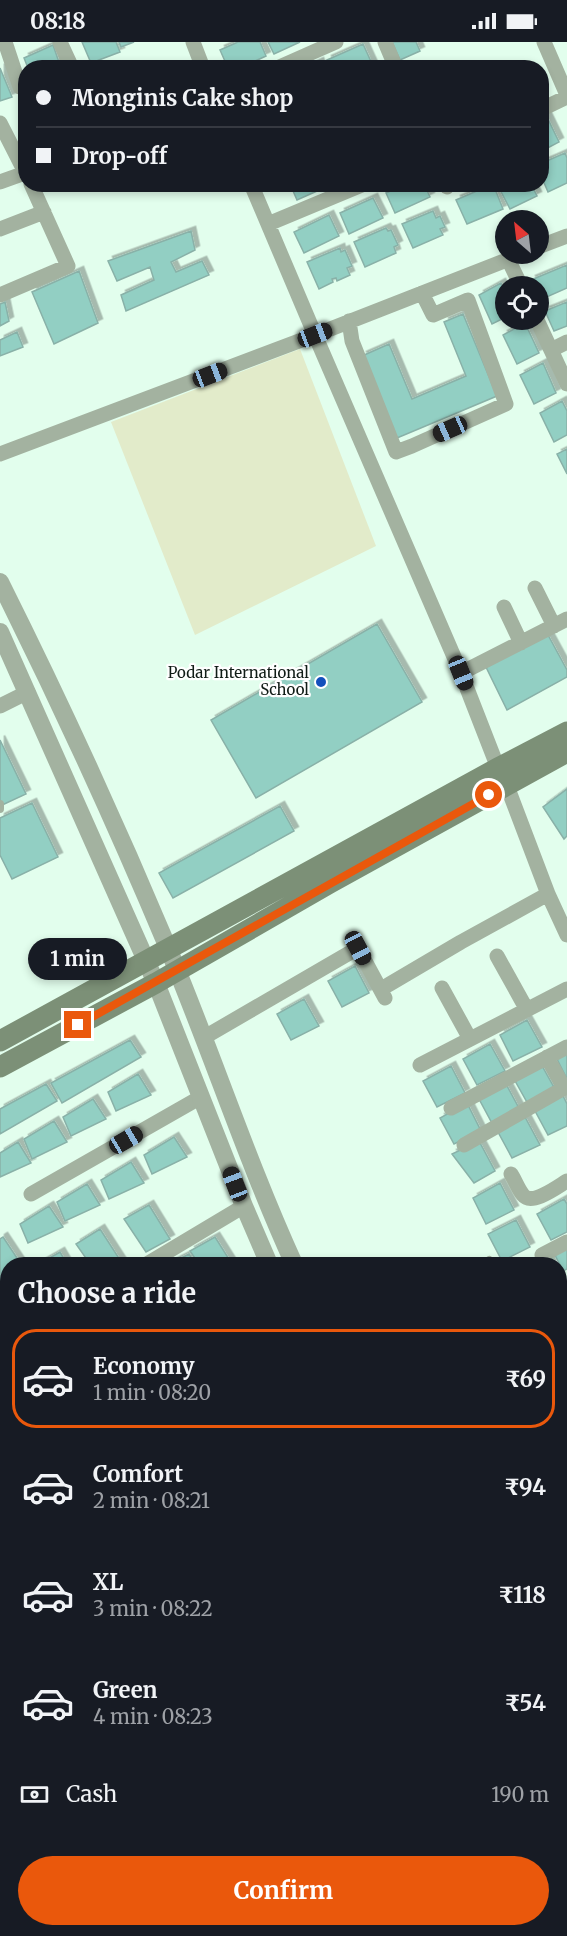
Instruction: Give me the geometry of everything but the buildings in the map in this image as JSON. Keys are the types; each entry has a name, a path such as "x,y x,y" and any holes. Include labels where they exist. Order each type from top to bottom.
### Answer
{"main road":[{"path":"0,1067 177,971 330,883 502,777 567,732"},
{"path":"0,1041 169,950 502,777 567,752"}],"street":[{"path":"5,42 18,81"},
{"path":"60,42 68,60"},
{"path":"193,42 200,60"},
{"path":"295,60 336,42"},
{"path":"386,42 393,60"},
{"path":"544,42 567,96 549,105"},
{"path":"0,123 18,159"},
{"path":"0,182 18,176"},
{"path":"0,295 68,266 35,192"},
{"path":"254,192 461,673 548,894 567,935"},
{"path":"268,224 345,192"},
{"path":"0,229 44,213"},
{"path":"549,243 567,236"},
{"path":"0,454 495,264"},
{"path":"349,321 352,340 396,452 412,446 506,404 468,300 433,315 423,293"},
{"path":"542,330 567,384"},
{"path":"551,350 567,342"},
{"path":"0,582 50,681 169,950 265,1197 291,1257"},
{"path":"461,673 560,622 535,588"},
{"path":"504,607 521,643"},
{"path":"0,632 156,982 266,1257"},
{"path":"0,706 28,692"},
{"path":"203,1038 358,948 387,992 461,942 548,894"},
{"path":"496,956 527,1010"},
{"path":"442,988 470,1040"},
{"path":"420,1065 567,989"},
{"path":"451,1108 567,1047"},
{"path":"464,1145 564,1088 547,1057"},
{"path":"31,1194 201,1097"},
{"path":"511,1174 523,1196 528,1199 536,1199 567,1181"},
{"path":"159,1257 244,1206"},
{"path":"542,1255 567,1242"}],"lane":[{"path":"0,804 0,809"}],"green space":[{"path":"300,349 376,546 195,635 111,422"}],"place":[{"name":"Podar International School","path":"321,682"}],"route":[{"path":"78,1025 489,795"}]}
